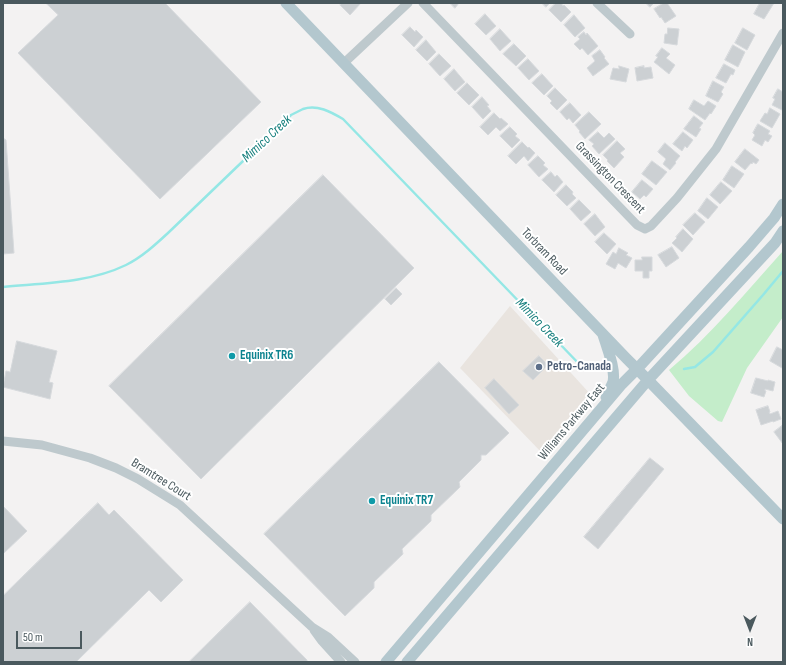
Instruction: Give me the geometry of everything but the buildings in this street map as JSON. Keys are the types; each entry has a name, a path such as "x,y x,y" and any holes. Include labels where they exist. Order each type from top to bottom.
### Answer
{"main road":[{"name":"Torbram Road","path":"286,3 602,333 783,519"},
{"name":"Williams Parkway East","path":"386,662 622,384 749,247 774,218 783,204"},
{"path":"407,662 648,380 783,232"},
{"path":"601,409 613,382 614,375 602,333"}],"street":[{"path":"344,63 408,3"},
{"name":"Grassington Crescent","path":"423,3 637,225 645,229 651,226 676,198 716,149 783,33"},
{"path":"597,3 630,34"},
{"name":"Bramtree Court","path":"3,441 42,445 90,458 116,468 138,479 180,505 312,627 328,637 355,662"},
{"name":"Bramtree Court","path":"312,627 322,642 341,662"}],"shaded area":[{"path":"510,306 592,396 586,405 543,454 460,368"}],"green space":[{"path":"783,251 783,317 747,368 722,422 718,421 689,396 669,370 714,328"}],"waterway":[{"name":"Mimico Creek","path":"3,287 82,279 112,271 132,262 168,233 291,115 303,109 313,107 329,111 343,119 583,368"},
{"name":"Mimico Creek","path":"684,369 695,367 713,352 783,271"}],"place":[{"name":"Equinix TR6","path":"232,356"},
{"name":"Petro-Canada","path":"539,367"},
{"name":"Equinix TR7","path":"372,501"}]}
